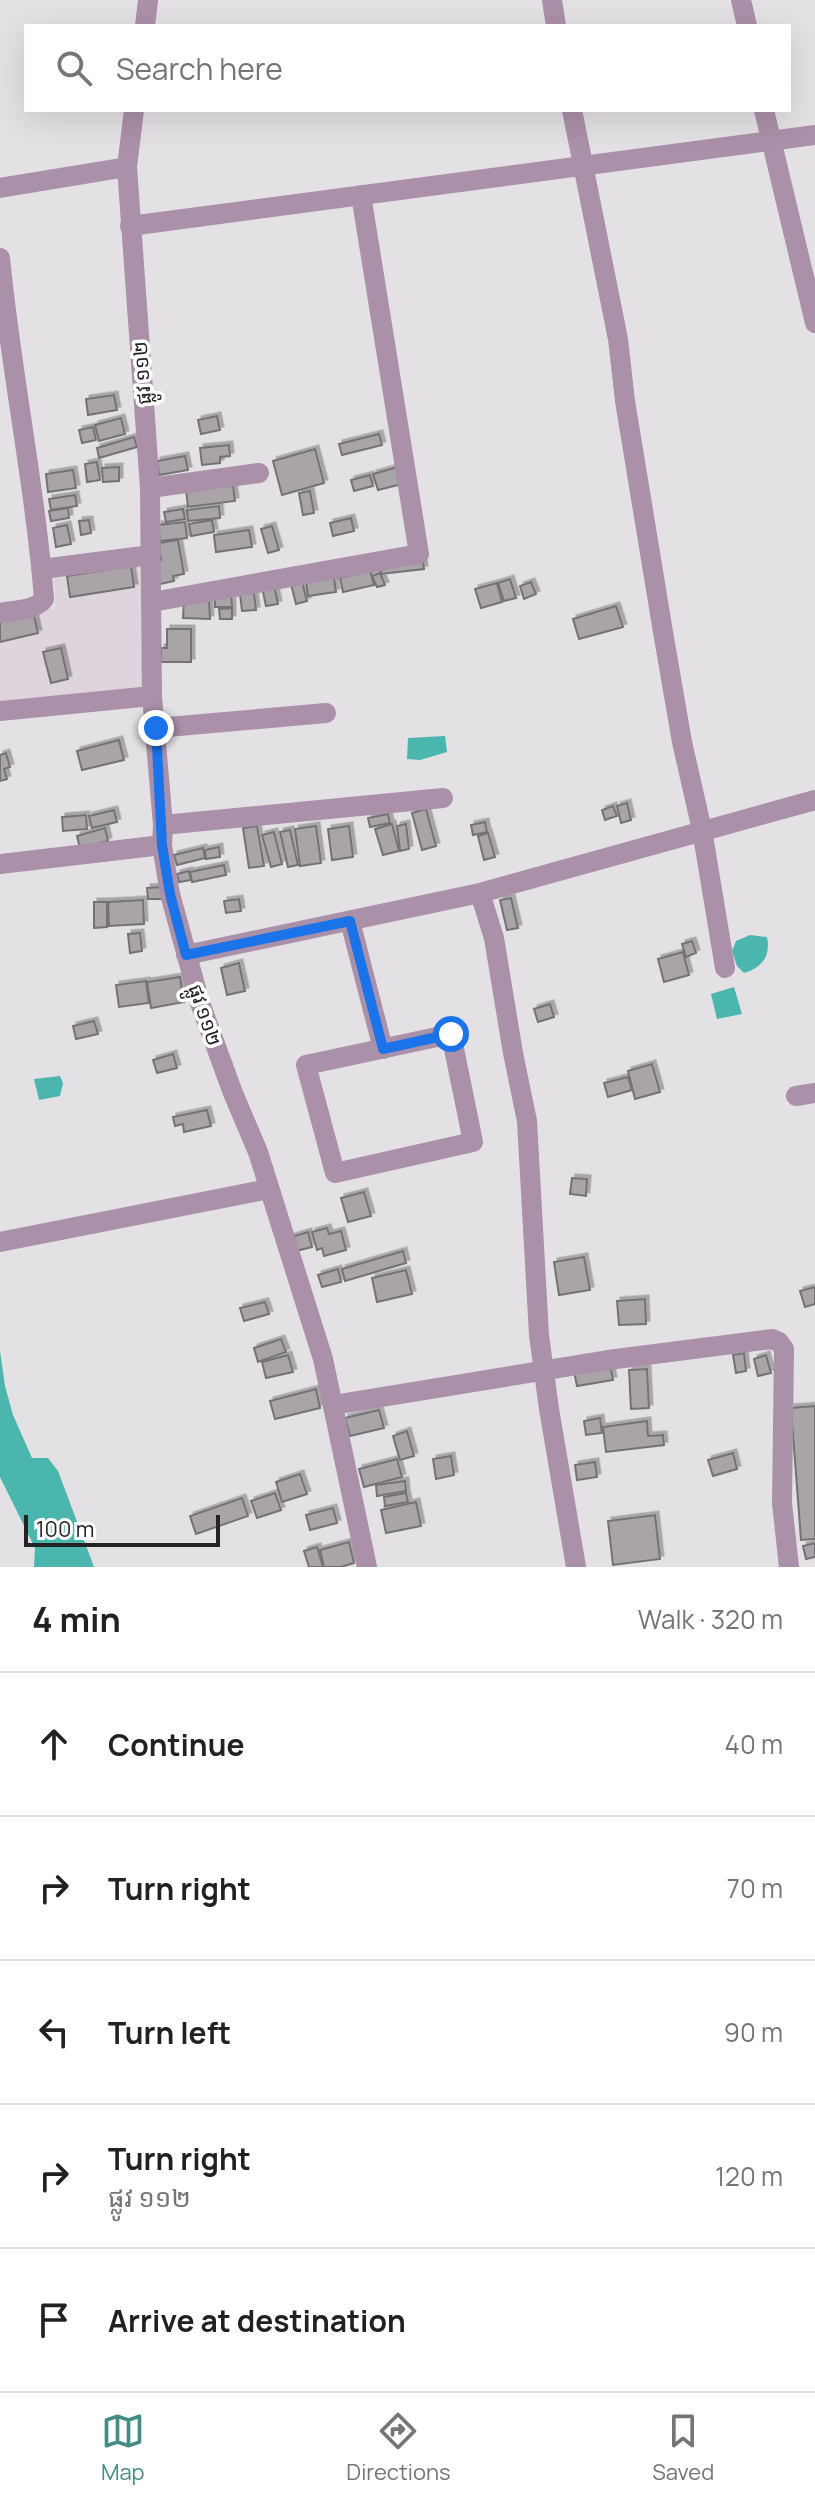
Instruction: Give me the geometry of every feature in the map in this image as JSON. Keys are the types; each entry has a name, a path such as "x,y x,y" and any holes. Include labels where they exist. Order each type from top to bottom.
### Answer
{"street":[{"path":"145,24 148,0"},
{"path":"552,0 556,24"},
{"path":"741,0 747,24"},
{"name":"ផ្លូវ ១១២","path":"134,112 127,167 150,488 152,696 162,835 170,894 200,1003 258,1152 323,1359 367,1567"},
{"path":"572,112 618,339 632,448 682,742 702,830 725,968"},
{"path":"765,112 815,323"},
{"path":"130,226 815,135"},
{"path":"0,188 127,167"},
{"path":"152,602 419,554 361,195"},
{"path":"0,258 3,325 42,569 44,599 41,604 0,613"},
{"path":"150,488 259,473"},
{"path":"42,569 151,555"},
{"path":"0,711 152,696"},
{"path":"156,728 326,713"},
{"path":"0,864 162,835 443,798"},
{"path":"186,955 480,893 815,800"},
{"path":"480,893 494,938 527,1121 539,1335 576,1567"},
{"path":"350,921 383,1049"},
{"path":"451,1034 473,1142 335,1173 306,1065 383,1049 451,1034"},
{"path":"0,1242 269,1189"},
{"path":"333,1405 772,1339 784,1349 782,1503 789,1567"}],"shaded area":[{"path":"143,559 150,690 0,706 0,618 56,607 53,572"}],"water":[{"path":"445,736 447,752 420,760 407,759 408,738"},
{"path":"750,935 767,937 768,950 756,968 744,973 737,966 732,951 736,941"},
{"path":"734,987 742,1014 717,1019 711,994"},
{"path":"60,1076 63,1083 60,1096 39,1100 34,1079"},
{"path":"0,1351 13,1415 32,1458 48,1458 58,1471 94,1567 34,1567 35,1548 0,1477"}],"building":[{"path":"114,395 117,410 88,415 86,399"},
{"path":"217,416 220,430 201,434 198,420"},
{"path":"121,418 125,434 99,441 95,425"},
{"path":"93,427 96,440 82,443 79,430"},
{"path":"379,434 382,445 342,455 339,444"},
{"path":"134,437 137,447 99,458 97,448"},
{"path":"229,445 230,456 220,457 220,463 202,465 200,448"},
{"path":"315,449 324,483 282,495 273,461"},
{"path":"185,456 188,470 159,475 157,461"},
{"path":"97,462 100,480 87,482 85,464"},
{"path":"119,467 119,481 103,482 102,468"},
{"path":"398,467 402,484 378,490 373,474"},
{"path":"73,470 76,488 48,492 46,474"},
{"path":"370,475 373,486 354,491 351,480"},
{"path":"233,485 235,501 188,507 186,490"},
{"path":"310,491 314,513 303,515 299,493"},
{"path":"75,495 77,506 51,510 49,499"},
{"path":"219,506 220,518 188,521 187,510"},
{"path":"68,508 69,518 51,521 49,511"},
{"path":"183,509 185,519 166,522 164,512"},
{"path":"351,518 354,531 333,536 330,523"},
{"path":"89,520 91,533 81,535 79,521"},
{"path":"212,520 214,532 191,536 189,524"},
{"path":"185,522 187,538 160,541 158,525"},
{"path":"67,525 71,544 56,547 53,528"},
{"path":"272,526 279,550 268,553 261,529"},
{"path":"249,530 252,547 216,552 214,535"},
{"path":"178,540 184,574 173,576 174,581 160,584 156,561 161,560 159,543"},
{"path":"423,561 424,569 381,574 380,566"},
{"path":"131,566 134,587 70,597 67,576"},
{"path":"370,570 374,585 343,592 340,578"},
{"path":"380,573 385,585 377,587 372,576"},
{"path":"334,578 336,592 308,596 306,582"},
{"path":"510,579 516,598 504,601 498,583"},
{"path":"302,582 307,601 296,604 291,584"},
{"path":"531,582 536,594 524,599 520,586"},
{"path":"497,583 502,602 481,608 475,589"},
{"path":"274,585 278,604 266,606 262,587"},
{"path":"231,593 232,607 215,607 215,594"},
{"path":"254,593 256,610 242,611 240,594"},
{"path":"209,598 210,619 183,618 184,600"},
{"path":"616,606 623,627 579,639 573,619"},
{"path":"232,608 232,619 220,619 219,609"},
{"path":"33,612 38,633 0,642 0,620"},
{"path":"167,629 191,629 191,662 161,662 161,648 167,648"},
{"path":"61,648 68,679 51,683 43,652"},
{"path":"119,740 124,760 82,770 77,751"},
{"path":"6,753 10,767 4,769 7,779 0,781 0,755"},
{"path":"627,803 631,820 621,823 617,806"},
{"path":"613,806 617,816 605,820 602,810"},
{"path":"426,809 436,846 422,850 412,813"},
{"path":"114,810 117,822 92,828 89,816"},
{"path":"388,814 390,823 370,827 368,818"},
{"path":"86,815 87,829 63,831 62,817"},
{"path":"485,822 487,832 473,835 471,825"},
{"path":"392,824 399,851 383,855 375,829"},
{"path":"406,824 409,849 400,851 397,826"},
{"path":"257,826 264,866 249,868 243,828"},
{"path":"316,826 321,863 300,866 295,829"},
{"path":"349,826 353,857 332,860 328,829"},
{"path":"105,828 108,841 80,848 77,836"},
{"path":"290,830 298,865 288,867 280,832"},
{"path":"274,832 282,864 271,867 262,835"},
{"path":"488,833 495,857 484,860 478,836"},
{"path":"219,847 220,857 206,859 205,850"},
{"path":"203,848 205,858 177,865 174,855"},
{"path":"224,865 226,875 192,882 190,872"},
{"path":"189,871 191,880 179,882 177,874"},
{"path":"162,887 162,899 148,899 147,888"},
{"path":"511,898 518,928 507,930 500,900"},
{"path":"239,899 241,911 226,913 224,901"},
{"path":"143,900 144,924 109,926 108,902"},
{"path":"94,902 107,902 107,927 94,928"},
{"path":"140,933 142,951 130,953 128,934"},
{"path":"692,941 696,953 686,957 682,944"},
{"path":"683,952 689,975 664,982 658,959"},
{"path":"239,963 245,991 227,995 221,968"},
{"path":"180,977 184,1002 151,1008 147,982"},
{"path":"146,981 149,1003 119,1007 116,985"},
{"path":"550,1004 554,1017 538,1022 534,1009"},
{"path":"94,1021 98,1034 76,1039 73,1026"},
{"path":"173,1054 177,1068 157,1073 153,1060"},
{"path":"652,1064 660,1092 635,1099 628,1071"},
{"path":"628,1077 632,1090 608,1097 604,1083"},
{"path":"207,1110 211,1126 184,1132 183,1124 175,1126 173,1117"},
{"path":"572,1178 587,1179 586,1196 570,1194"},
{"path":"364,1192 371,1216 348,1222 341,1198"},
{"path":"327,1228 329,1234 341,1231 346,1250 324,1256 322,1248 317,1250 312,1232"},
{"path":"308,1232 312,1247 292,1252 288,1238"},
{"path":"403,1251 406,1263 345,1281 342,1269"},
{"path":"584,1257 590,1290 559,1295 554,1262"},
{"path":"338,1269 341,1282 322,1287 318,1275"},
{"path":"406,1270 412,1294 377,1302 372,1278"},
{"path":"815,1287 815,1304 805,1307 800,1291"},
{"path":"645,1299 646,1324 619,1325 617,1301"},
{"path":"265,1302 269,1314 244,1321 240,1308"},
{"path":"281,1339 286,1352 258,1362 254,1348"},
{"path":"744,1353 746,1371 736,1373 733,1355"},
{"path":"288,1355 293,1372 266,1378 262,1362"},
{"path":"766,1355 771,1373 758,1376 754,1359"},
{"path":"610,1364 613,1380 577,1386 574,1371"},
{"path":"647,1369 649,1408 631,1409 629,1370"},
{"path":"316,1389 320,1408 275,1419 270,1401"},
{"path":"815,1406 815,1539 801,1540 791,1408"},
{"path":"379,1410 384,1428 350,1436 345,1418"},
{"path":"600,1418 602,1433 586,1435 584,1421"},
{"path":"647,1421 648,1436 663,1435 664,1445 606,1452 603,1427"},
{"path":"407,1431 414,1456 400,1460 393,1436"},
{"path":"733,1453 737,1469 713,1476 708,1460"},
{"path":"451,1456 454,1475 436,1479 433,1459"},
{"path":"397,1459 402,1477 364,1487 359,1469"},
{"path":"595,1462 597,1477 577,1480 575,1465"},
{"path":"300,1474 307,1494 282,1502 276,1482"},
{"path":"405,1481 406,1491 377,1496 376,1485"},
{"path":"275,1493 281,1510 257,1518 251,1501"},
{"path":"406,1493 408,1502 385,1506 384,1497"},
{"path":"242,1498 248,1516 196,1534 190,1516"},
{"path":"416,1502 421,1526 386,1533 381,1510"},
{"path":"333,1508 337,1523 310,1530 306,1515"},
{"path":"655,1515 660,1559 613,1565 608,1521"},
{"path":"349,1542 354,1563 324,1567 320,1550"},
{"path":"815,1543 815,1557 806,1559 803,1546"},
{"path":"317,1547 323,1567 309,1567 304,1551"}],"route":[{"path":"156,728 162,845 170,894 186,955 350,921 383,1049 451,1034"}]}
